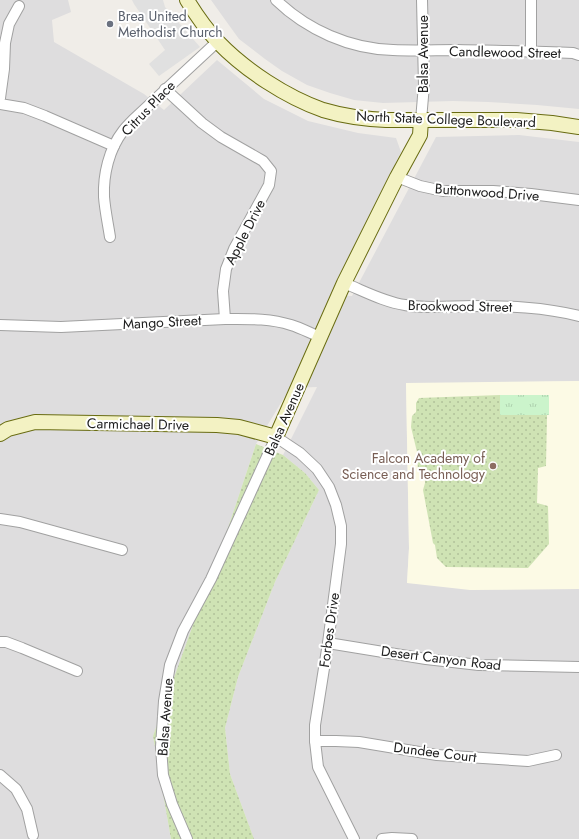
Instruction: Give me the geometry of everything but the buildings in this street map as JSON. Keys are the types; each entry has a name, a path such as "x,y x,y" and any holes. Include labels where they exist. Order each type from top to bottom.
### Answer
{"street":[{"name":"North State College Boulevard","path":"187,0 217,42 249,70 278,89 303,102 324,110 365,119 516,120 579,127"},
{"name":"Candlewood Street","path":"276,0 296,18 343,41 368,48 393,50 531,51 579,54"},
{"name":"Balsa Avenue","path":"187,839 172,804 163,775 161,747 164,701 170,665 183,631 211,579 344,283 397,177 420,135 424,85 422,0"},
{"path":"531,0 531,51"},
{"path":"0,98 4,69 5,43 9,24 20,6"},
{"name":"Citrus Place","path":"110,237 104,196 105,177 114,146 122,132 133,120 217,42"},
{"name":"Apple Drive","path":"165,89 202,123 221,137 263,161 271,171 269,185 234,249 226,269 223,291 224,319"},
{"path":"0,104 24,108 114,146"},
{"name":"Buttonwood Drive","path":"397,177 420,186 443,191 501,192 579,200"},
{"name":"Brookwood Street","path":"344,283 383,299 405,305 424,307 515,307 579,316"},
{"name":"Mango Street","path":"0,325 61,327 249,318 291,325 320,337"},
{"name":"Carmichael Drive","path":"0,434 8,429 35,422 217,425 239,427 276,437"},
{"name":"Forbes Drive","path":"276,437 300,453 317,469 329,487 336,505 341,526 341,544 328,643 315,725 315,741 318,768 354,839"},
{"path":"0,519 20,522 122,550"},
{"path":"0,642 6,642 22,648 77,671"},
{"name":"Desert Canyon Road","path":"328,643 426,659 479,665 579,667"},
{"name":"Dundee Court","path":"315,741 359,742 437,755 528,761 556,755"},
{"path":"0,775 16,789 27,809 33,835"},
{"path":"382,839 412,839"}],"shaded area":[{"path":"0,0 68,0 71,12 52,20 54,42 144,94 164,110 217,60 264,99 308,121 358,133 396,138 401,152 334,295 352,296 436,137 519,135 579,142 579,381 406,384 409,548 407,583 579,588 579,839 254,839 230,774 225,728 238,677 275,582 319,490 305,473 283,455 317,387 290,388 256,444 230,522 153,736 171,839 0,839"},
{"path":"132,0 163,0 165,7 200,47 159,76 149,64 165,50"},
{"path":"211,0 579,0 579,109 488,102 453,101 383,103 354,100 330,93 307,85 282,71 239,39"},
{"name":"Falcon Academy of Science and Technology","path":"579,381 579,589 470,590 407,583 409,548 406,383"}],"green space":[{"path":"500,395 500,415 547,415 546,466 538,468 537,503 548,506 549,544 528,568 446,567 437,558 423,490 425,477 418,471 417,452 411,427 412,416 416,412 416,403 419,398"},
{"path":"500,395 549,395 549,415 500,415"},
{"path":"256,444 283,455 305,473 319,490 275,582 238,677 225,728 230,774 254,839 171,839 153,736 230,522"}],"place":[{"name":"Brea United Methodist Church","path":"110,24"},
{"name":"Falcon Academy of Science and Technology","path":"493,466"}]}
